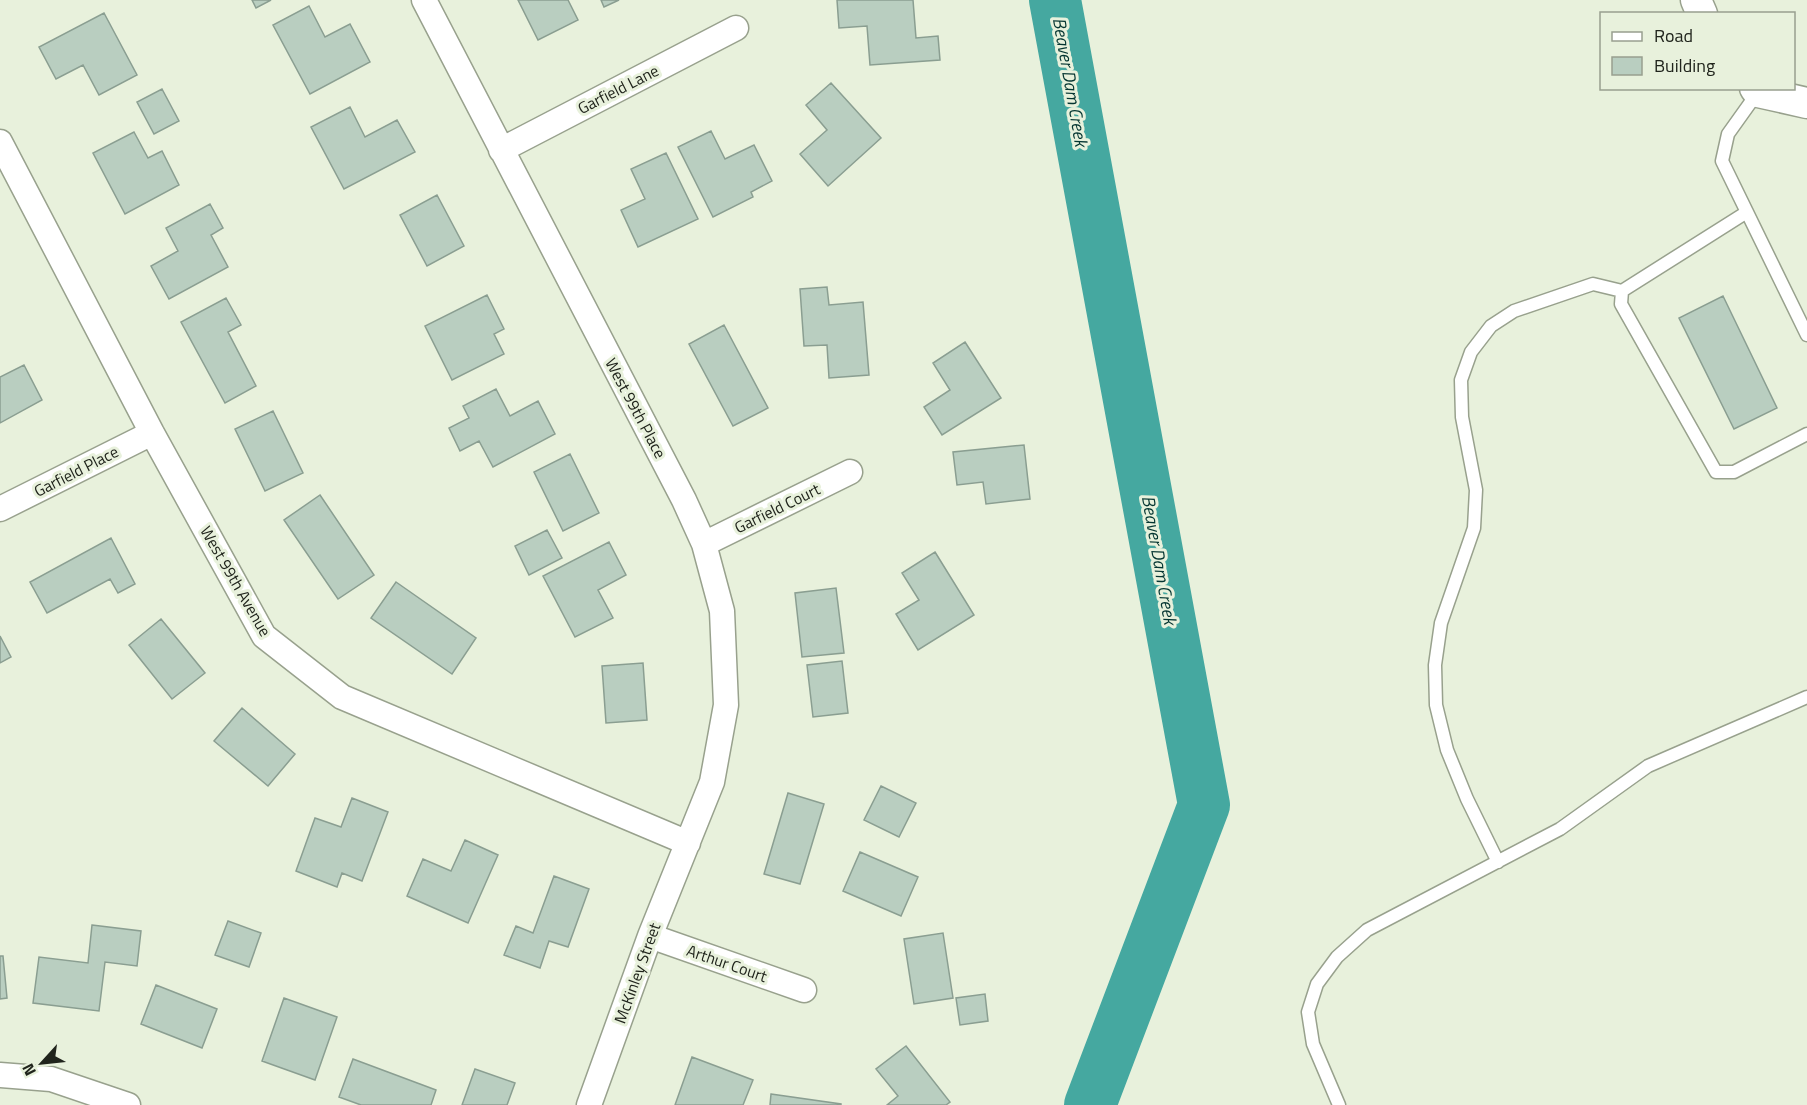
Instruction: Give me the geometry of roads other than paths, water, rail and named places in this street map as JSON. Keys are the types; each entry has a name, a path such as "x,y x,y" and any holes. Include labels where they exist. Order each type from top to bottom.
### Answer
{"street":[{"name":"West 99th Place","path":"424,0 684,500 704,544 722,611 726,705 712,782 688,843"},
{"name":"Garfield Lane","path":"501,150 736,28"},
{"path":"1757,90 1807,103"},
{"name":"West 99th Avenue","path":"0,142 152,433 264,636 342,697 688,843"},
{"name":"Garfield Place","path":"0,509 152,433"},
{"name":"Garfield Court","path":"704,544 850,472"},
{"name":"McKinley Street","path":"589,1105 650,936 688,843"},
{"name":"Arthur Court","path":"650,936 804,990"},
{"path":"0,1076 51,1079 128,1105"}],"lane":[{"path":"1757,90 1728,134 1722,160 1807,335"},
{"path":"1498,862 1467,799 1447,750 1436,705 1435,665 1441,623 1474,528 1476,490 1462,417 1461,380 1471,352 1491,326 1514,311 1593,284 1623,291 1747,212"},
{"path":"1623,291 1621,304 1716,472 1734,472 1807,434"},
{"path":"1339,1105 1313,1044 1308,1012 1317,984 1337,957 1367,930 1560,829 1648,766 1807,697"}],"waterway":[{"name":"Beaver Dam Creek","path":"1055,0 1204,805 1090,1105"}]}
